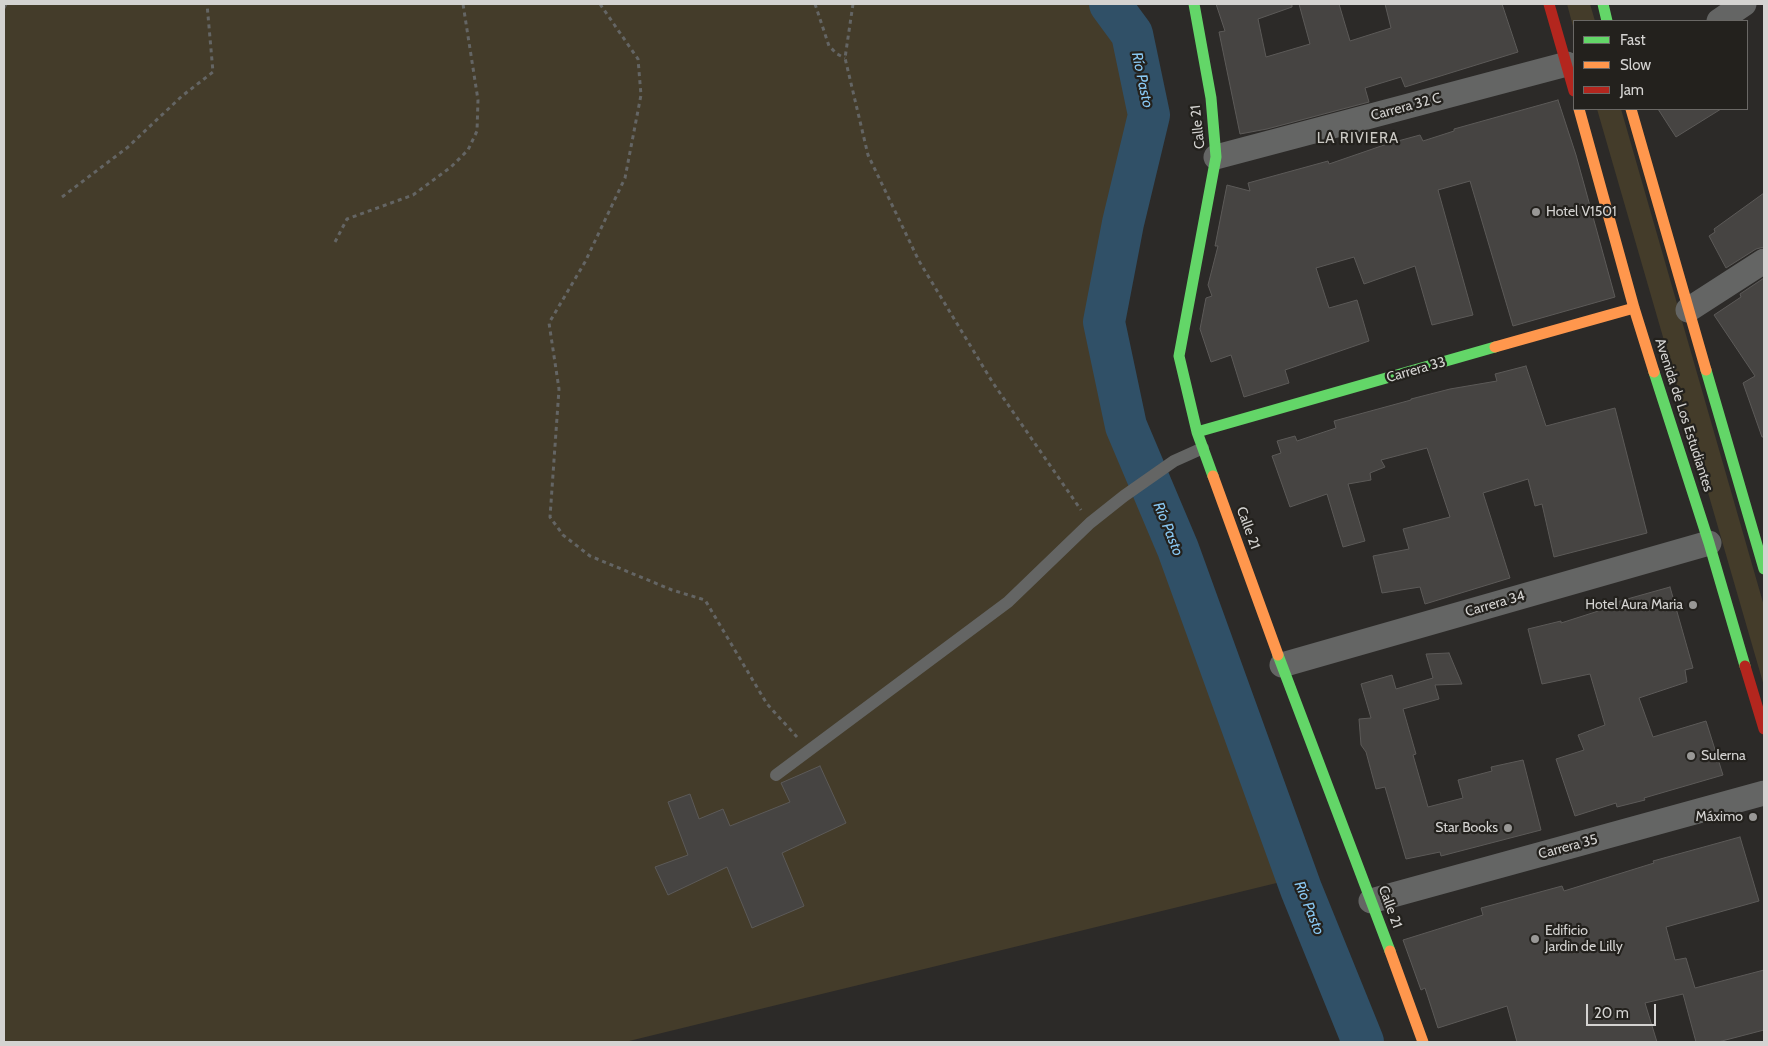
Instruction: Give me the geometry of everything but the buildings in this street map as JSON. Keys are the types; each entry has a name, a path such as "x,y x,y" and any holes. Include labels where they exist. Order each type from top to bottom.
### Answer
{"street":[{"name":"Calle 21","path":"1194,4 1211,98 1216,157 1179,356 1203,448 1423,1042"},
{"path":"1549,4 1573,87"},
{"path":"1602,4 1607,20"},
{"path":"1720,20 1744,4"},
{"name":"Carrera 32 C","path":"1216,157 1567,64"},
{"name":"Avenida de Los Estudiantes","path":"1579,110 1634,308 1709,543 1764,729"},
{"path":"1632,110 1688,310 1764,565"},
{"path":"1688,310 1764,261"},
{"name":"Carrera 33","path":"1198,432 1634,308"},
{"name":"Carrera 34","path":"1282,665 1709,543"},
{"name":"Carrera 35","path":"1372,900 1764,793"}],"lane":[{"path":"776,775 1008,602 1090,523 1124,496 1174,461 1203,448"}],"path":[{"path":"4,8 6,4"},
{"path":"62,196 128,147 182,96 213,72 207,4"},
{"path":"335,242 348,219 413,195 450,167 468,150 477,131 478,100 463,4"},
{"path":"600,4 638,59 641,95 625,178 585,262 549,323 559,388 550,517 563,535 590,556 672,590 705,600 767,704 809,751"},
{"path":"815,4 829,46 836,54 845,58"},
{"path":"853,4 845,58 868,155 919,261 993,384 1090,523"}],"shaded area":[{"path":"4,4 1110,4 1132,34 1149,115 1123,223 1104,322 1126,426 1178,549 1297,878 625,1042 4,1042"},
{"path":"1567,4 1590,4 1595,20 1573,20 1573,26"},
{"path":"1597,110 1621,110 1764,606 1764,686"}],"waterway":[{"name":"Río Pasto","path":"1110,4 1132,34 1149,115 1123,223 1104,322 1126,426 1178,549 1301,889 1363,1042"}],"traffic: fast":[{"path":"1194,4 1211,98 1216,157 1179,356 1197,432 1213,476"},
{"path":"1603,4 1607,20"},
{"path":"1197,432 1495,347"},
{"path":"1706,370 1764,569"},
{"path":"1654,372 1709,543 1745,666"},
{"path":"1278,655 1390,951"}],"traffic: slow":[{"path":"1579,110 1634,308 1654,372"},
{"path":"1631,110 1706,370"},
{"path":"1495,347 1634,308"},
{"path":"1213,476 1278,655"},
{"path":"1390,951 1423,1042"}],"traffic: jam":[{"path":"1549,4 1573,88"},
{"path":"1745,666 1764,729"}],"place":[{"name":"Hotel V1501","path":"1536,212"},
{"name":"Hotel Aura Maria","path":"1693,605"},
{"name":"Sulerna","path":"1691,756"},
{"name":"Máximo","path":"1753,817"},
{"name":"Star Books","path":"1508,828"},
{"name":"Edificio Jardin de Lilly","path":"1535,939"}],"district":[{"name":"LA RIVIERA","path":"1358,139"}]}
